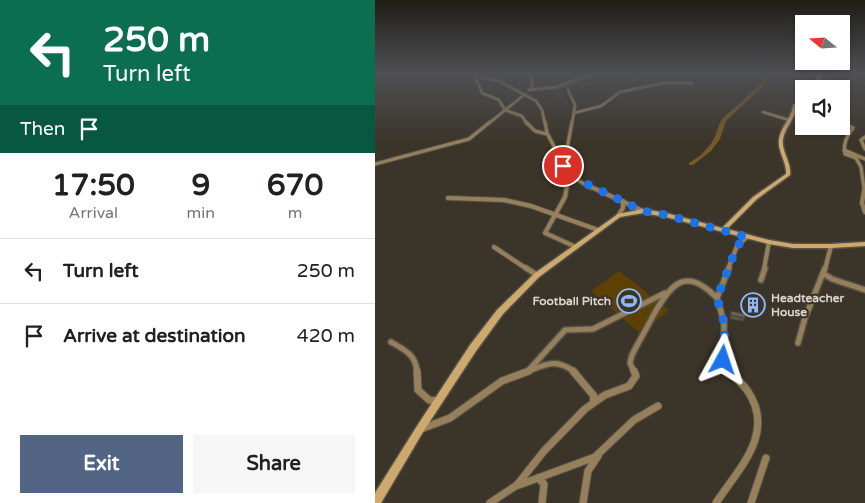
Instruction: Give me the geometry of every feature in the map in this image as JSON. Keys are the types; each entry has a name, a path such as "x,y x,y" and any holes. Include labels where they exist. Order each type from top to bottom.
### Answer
{"street":[{"path":"492,96 499,100 505,110 526,120 527,125 535,131 547,134"},
{"path":"375,164 469,139 520,96"},
{"path":"529,96 540,105 546,122 547,134 569,175 595,190 643,211 769,242 793,246 865,244"},
{"path":"563,166 574,113 575,100 573,96"},
{"path":"574,113 601,106 615,96"},
{"path":"763,112 789,120"},
{"path":"723,230 758,195 789,173 781,141 789,120 795,112"},
{"path":"847,135 845,154 857,159 864,178 865,187 862,203 865,212"},
{"path":"865,136 861,140 865,150"},
{"path":"844,150 865,159"},
{"path":"861,167 865,163"},
{"path":"569,175 565,197 545,235 576,246"},
{"path":"448,198 504,200 556,214 598,230"},
{"path":"375,503 420,430 493,321 537,275 618,216 623,208 623,201"},
{"path":"618,216 643,211"},
{"path":"717,298 737,246 747,237"},
{"path":"761,280 767,259 769,242"},
{"path":"798,343 808,310 827,267 831,246"},
{"path":"494,247 537,275"},
{"path":"824,274 832,279 865,290"},
{"path":"526,373 565,330 593,329 666,293 677,283 688,280 699,283 717,298 724,322 724,366 742,384 751,397 757,426 750,456 734,475 716,503"},
{"path":"517,485 544,451 593,403 632,384 636,376 630,363 632,355 666,293"},
{"path":"391,342 407,350 416,361 418,390 429,400 439,401"},
{"path":"420,430 450,418 496,385 553,362 565,365 577,373 594,396 593,403"},
{"path":"583,503 588,471 599,455 634,420 658,406"},
{"path":"491,503 517,485 599,455"},
{"path":"751,503 766,458"},
{"path":"538,478 544,484 542,503"}],"shaded area":[{"name":"Football Pitch","path":"619,271 669,310 641,334 591,291"}],"building":[{"path":"751,296 757,299 756,303 749,300"},
{"path":"731,311 745,314 745,318 731,315"}],"waterway":[{"path":"559,96 568,105"},
{"path":"691,164 712,147 724,120 749,96"}],"place":[{"name":"Football Pitch","path":"629,301"},
{"name":"Headteacher House","path":"753,305"}],"route":[{"path":"563,166 569,175 595,190 643,211 666,215 747,237 737,246 727,266 717,298 724,322 725,349 723,360"}]}
